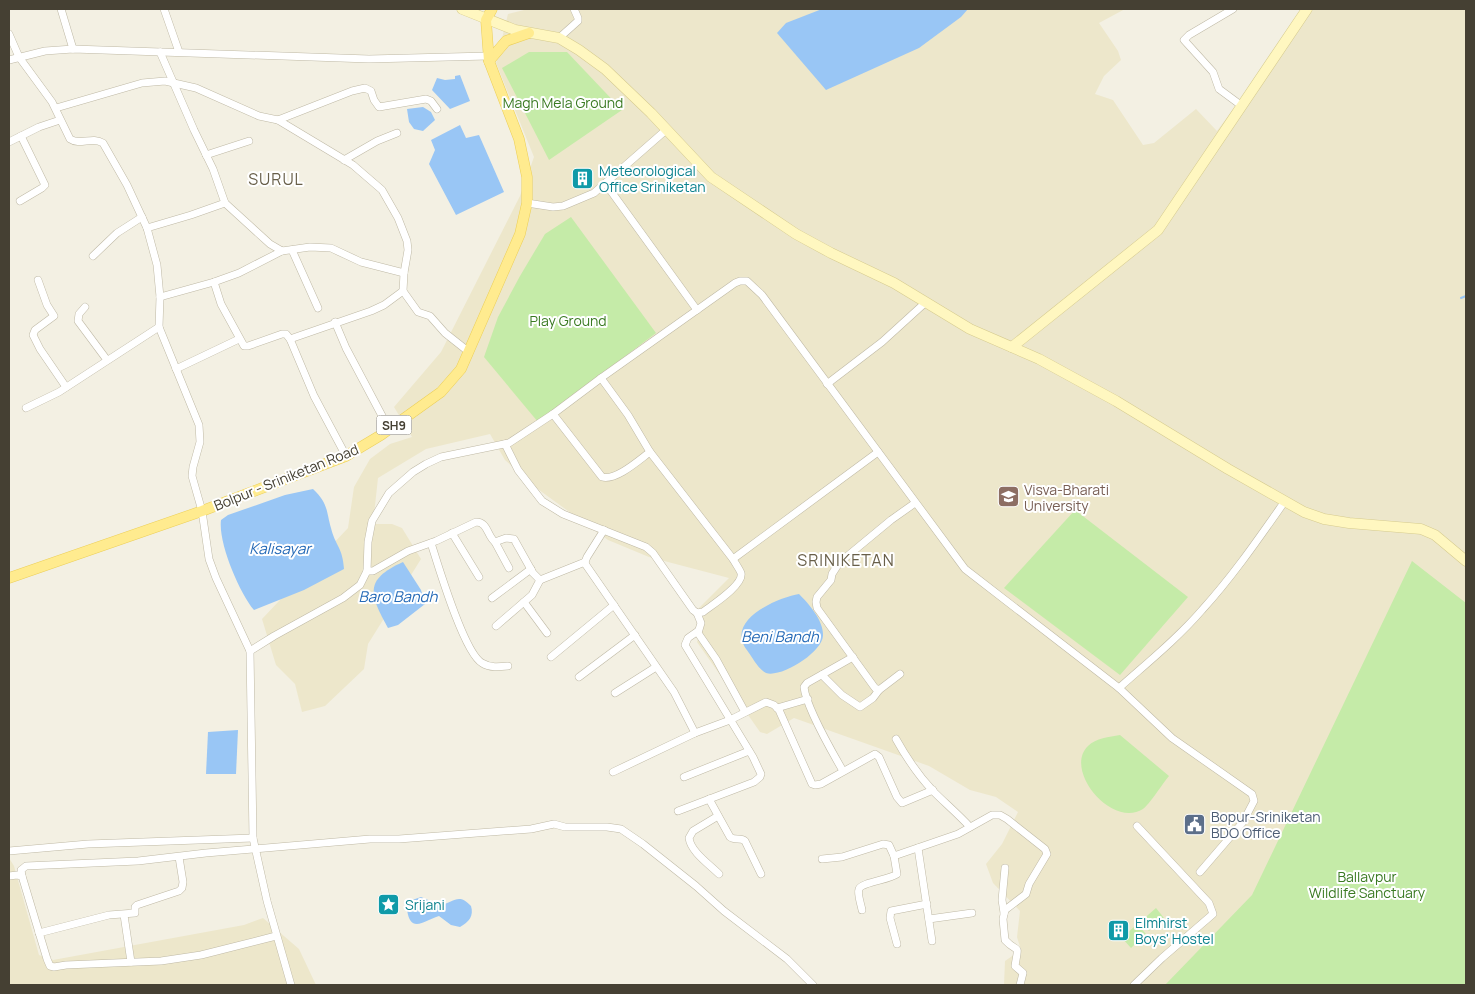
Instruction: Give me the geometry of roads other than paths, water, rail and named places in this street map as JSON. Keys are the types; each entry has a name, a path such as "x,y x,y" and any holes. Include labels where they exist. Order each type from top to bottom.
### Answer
{"main road":[{"path":"462,9 514,30 559,38 605,69 711,177 796,234 894,283 970,328 1039,359 1116,401 1228,469 1304,512 1324,519 1349,523 1421,529 1435,535 1466,561"},
{"path":"486,20 492,9"},
{"path":"1012,347 1158,230 1307,9"},
{"name":"Bolpur - Sriniketan Road","path":"9,578 202,511 346,456 389,429 441,392 461,369 520,234 527,203 527,177 519,140 489,58 486,20"},
{"path":"489,58 506,41 529,33"}],"street":[{"path":"61,9 73,49"},
{"path":"164,9 179,52"},
{"path":"559,38 578,21 574,9"},
{"path":"1233,9 1189,35 1184,40 1213,72 1219,89 1242,106"},
{"path":"9,34 19,57 56,108 60,120 72,140 78,142 97,140 103,143 124,179 147,228 157,265 160,296 159,327 199,424 200,442 192,476 202,511 209,559 250,651 253,838 276,936 292,985"},
{"path":"9,60 45,51 73,49 369,59 489,58"},
{"path":"160,52 206,155 225,203 270,244 282,251"},
{"path":"56,108 142,83 160,81 196,88 259,116 278,120 353,165 382,190 396,213 405,234 408,250 403,291 418,312 428,315 445,333 469,352"},
{"path":"278,120 352,91 365,88 371,91 379,107 426,99 431,101 437,109"},
{"path":"9,142 39,127 60,120"},
{"path":"527,203 553,207 563,206 594,193 666,130"},
{"path":"344,160 377,141 397,133"},
{"path":"20,201 45,185 21,136"},
{"path":"206,155 249,141"},
{"path":"605,183 697,310"},
{"path":"147,228 225,203"},
{"path":"92,256 117,233 142,217"},
{"path":"160,296 214,282 239,273 282,251 310,247 330,248 361,262 404,273"},
{"path":"292,250 318,308"},
{"path":"38,280 47,305 54,316 35,330 33,335 40,349 66,387"},
{"path":"250,651 313,616 354,591 360,585 367,571 368,542 372,521 389,493 399,484 426,464 442,457 505,444 553,414 735,283 748,281 762,295 965,569 1118,688 1172,738 1252,794 1254,801 1243,822 1200,872"},
{"path":"214,282 221,304 244,346 282,334 286,334 290,339 314,396 346,456"},
{"path":"290,339 371,311 403,291"},
{"path":"827,384 882,342 926,302"},
{"path":"85,308 79,314 78,321 108,360"},
{"path":"336,322 346,348 389,429"},
{"path":"26,408 66,387 159,327"},
{"path":"176,369 240,339"},
{"path":"601,378 628,415 650,452 733,558 741,574 740,581 735,587 703,612 697,613"},
{"path":"553,414 602,477 615,476 650,452"},
{"path":"505,444 518,470 542,501 563,514 646,547 653,553 692,610 697,613 701,623 698,631 688,638 685,644 760,770 760,778 678,811"},
{"path":"733,558 878,452"},
{"path":"1118,688 1174,639 1203,610 1238,567 1285,501"},
{"path":"879,690 872,685 817,608 816,602 817,597 827,585 839,563 915,502"},
{"path":"367,571 373,571 408,550 431,543 468,525 482,522 509,568"},
{"path":"496,626 524,602 536,589 540,580 585,562 604,530"},
{"path":"452,533 479,577"},
{"path":"495,542 506,538 514,539 536,578 540,580"},
{"path":"431,543 468,645 475,658 482,664 496,667 508,666"},
{"path":"585,562 674,692 695,733"},
{"path":"492,598 531,569"},
{"path":"524,602 547,633"},
{"path":"551,657 614,605"},
{"path":"698,631 716,659 745,712"},
{"path":"579,677 635,635"},
{"path":"843,771 823,735 804,687 807,683 853,657"},
{"path":"615,693 656,667"},
{"path":"822,675 842,695 860,707 900,674"},
{"path":"777,708 808,699"},
{"path":"613,772 766,702 772,703 777,708 812,784 821,784 875,754 880,757 897,797 902,804 933,790"},
{"path":"896,739 909,762 933,790 970,827"},
{"path":"684,777 749,751"},
{"path":"709,799 732,838 741,838 745,841 761,874"},
{"path":"894,856 958,834 988,817 1000,815 1047,852 1029,884 1026,894 1008,907 1004,913"},
{"path":"718,816 693,831 689,838 690,843 697,852 719,874"},
{"path":"276,936 200,955 161,960 50,966 21,870 26,866 138,861 206,853 370,839 531,829 554,824 565,827 607,826 621,829 658,856 724,911 787,959 813,985"},
{"path":"1134,985 1213,914 1209,903 1137,826"},
{"path":"9,851 88,844 253,838"},
{"path":"822,859 842,857 883,844 889,845 898,872 896,876 864,885 859,889 862,910"},
{"path":"918,848 928,904 932,941"},
{"path":"39,932 108,915 135,913 137,905 179,891 182,888 183,882 179,857"},
{"path":"1005,868 1002,900 1005,940 1017,949 1015,966 1023,974 1020,985"},
{"path":"9,876 22,876"},
{"path":"897,944 890,918 891,911 928,904"},
{"path":"929,919 972,913"},
{"path":"124,915 131,962"}],"water":[{"path":"822,9 968,9 961,17 919,48 826,90 777,33 786,23"},
{"path":"460,75 470,101 450,109 432,90 437,78 445,80 455,79 455,76"},
{"path":"423,107 431,112 435,120 423,131 414,129 409,122 407,109"},
{"path":"460,125 466,138 479,135 504,192 456,215 429,164 435,150 431,140"},
{"name":"Kalisayar","path":"313,489 326,507 333,534 341,551 344,569 304,590 254,610 236,579 226,553 221,520 228,515 285,495"},
{"name":"Baro Bandh","path":"403,562 421,590 425,604 398,625 388,628 377,606 374,589 381,575"},
{"name":"Beni Bandh","path":"799,594 811,608 821,625 823,636 821,642 809,656 791,668 773,674 766,673 758,666 744,646 742,631 746,623 761,609 771,603"},
{"path":"238,730 236,774 206,774 208,732"},
{"path":"421,897 440,905 459,899 463,900 471,906 471,916 460,927 451,925 439,916 415,924 411,922 407,909 412,900"}],"waterway":[{"path":"1461,298 1466,296"}],"place":[{"name":"Meteorological Office Sriniketan","path":"583,178"},
{"name":"Visva-Bharati University","path":"1008,497"},
{"name":"Bopur-Sriniketan BDO Office","path":"1195,824"},
{"name":"Srijani","path":"389,904"},
{"name":"Elmhirst Boys' Hostel","path":"1119,930"}],"district":[{"name":"SURUL","path":"276,179"},
{"name":"SRINIKETAN","path":"846,560"}],"park label":[{"name":"Magh Mela Ground","path":"563,102"},
{"name":"Play Ground","path":"568,320"},
{"name":"Ballavpur Wildlife Sanctuary","path":"1367,884"}]}
